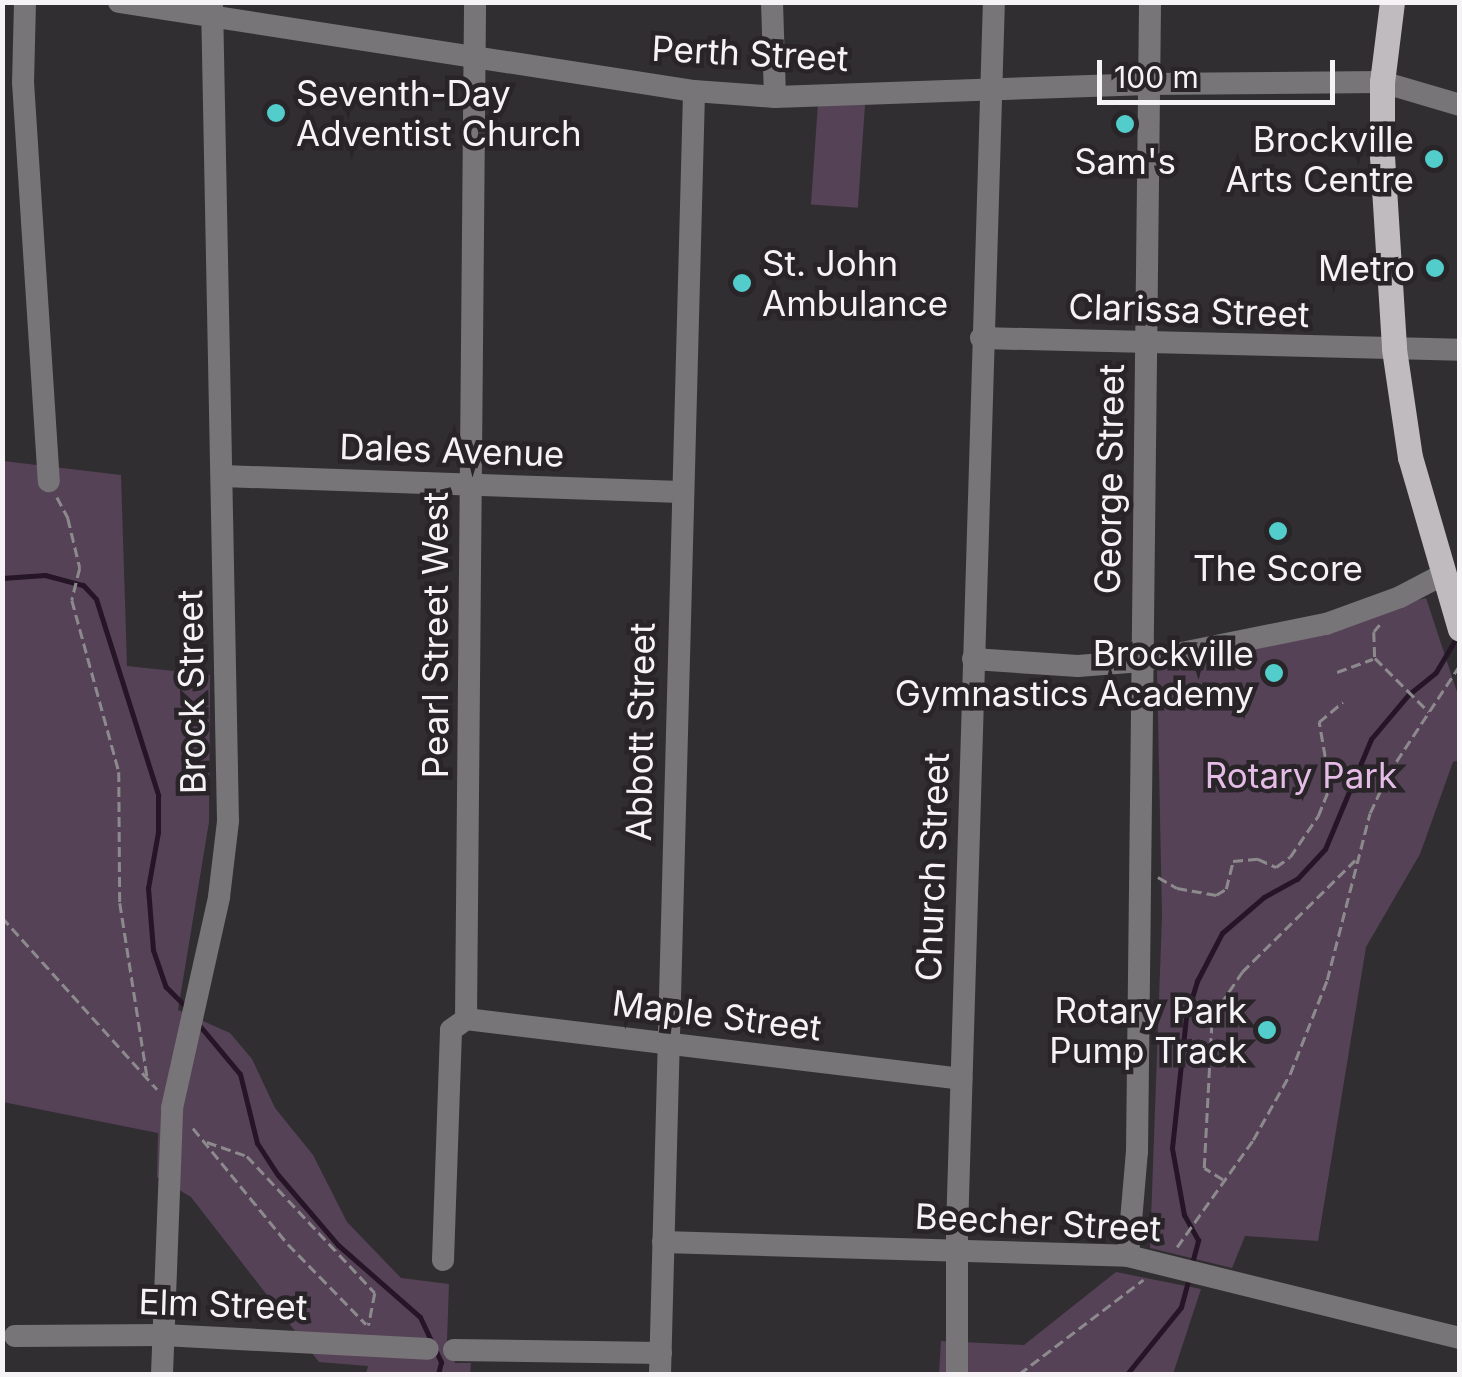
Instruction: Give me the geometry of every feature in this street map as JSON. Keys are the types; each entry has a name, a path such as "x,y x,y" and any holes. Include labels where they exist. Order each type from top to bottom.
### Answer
{"main road":[{"path":"1392,2 1382,82 1382,156 1394,349 1410,457 1456,618"}],"street":[{"path":"26,2 23,82 49,480"},
{"name":"Perth Street","path":"120,2 212,9 476,58 694,92 775,97 1149,84 1382,82 1460,105"},
{"name":"Pearl Street West","path":"444,1260 451,1030 466,1020 475,2"},
{"path":"772,2 775,97"},
{"name":"Church Street","path":"957,1374 961,1079 994,2"},
{"name":"George Street","path":"1128,1256 1138,1152 1150,2"},
{"name":"Brock Street","path":"162,1374 172,1108 219,897 228,822 212,9"},
{"name":"Abbott Street","path":"661,1364 694,92"},
{"name":"Clarissa Street","path":"981,338 1460,350"},
{"name":"Dales Avenue","path":"222,476 681,492"},
{"path":"973,659 1078,666 1142,660 1326,624 1400,597 1444,574"},
{"name":"Maple Street","path":"466,1020 961,1079"},
{"name":"Beecher Street","path":"663,1242 1173,1257 1207,1273 1460,1338"},
{"name":"Elm Street","path":"15,1336 164,1335 428,1349"},
{"path":"454,1350 661,1364"}],"path":[{"path":"49,480 68,518 80,568 72,600 119,772 120,903 147,1077"},
{"path":"1400,597 1374,632 1374,658 1430,713"},
{"path":"1337,672 1374,658"},
{"path":"1019,1374 1173,1257 1225,1181 1290,1074 1304,1041 1327,980 1356,858 1388,774 1460,666"},
{"path":"1140,865 1177,888 1216,895 1226,889 1233,861 1258,859 1276,867 1290,857 1318,816 1330,786 1319,722 1344,702"},
{"path":"1225,1181 1204,1168 1212,1017 1242,972 1356,858"},
{"path":"2,917 204,1140 288,1244 369,1326 374,1293 247,1156 204,1140"}],"green space":[{"path":"818,102 865,105 858,208 811,204"},
{"path":"3,461 121,475 127,666 210,675 209,822 178,1010 230,1033 252,1059 275,1108 313,1155 347,1222 401,1278 449,1284 447,1340 455,1363 471,1363 470,1374 366,1374 368,1366 319,1362 191,1197 157,1177 158,1133 3,1102"},
{"name":"Rotary Park","path":"1426,598 1459,698 1459,760 1453,762 1420,854 1366,947 1318,1241 1245,1236 1232,1268 1150,1248 1162,916 1157,667"},
{"path":"1116,1272 1201,1289 1173,1374 939,1374 941,1341 1024,1345"}],"waterway":[{"path":"2,578 45,575 83,585 96,599 158,795 158,832 148,888 153,950 166,987 187,1008"},
{"path":"1191,1267 1198,1240 1184,1215 1172,1148 1186,1017 1197,981 1222,933 1264,897 1297,879 1325,849 1371,739 1408,695 1436,672 1458,635"},
{"path":"199,1025 240,1074 257,1143 278,1175 338,1245 420,1317 441,1362 438,1374"},
{"path":"1127,1374 1181,1307 1189,1278"}],"place":[{"name":"Seventh-Day Adventist Church","path":"276,113"},
{"name":"Sam's","path":"1125,124"},
{"name":"Brockville Arts Centre","path":"1434,159"},
{"name":"Metro","path":"1435,268"},
{"name":"St. John Ambulance","path":"742,283"},
{"name":"The Score","path":"1278,531"},
{"name":"Brockville Gymnastics Academy","path":"1274,673"},
{"name":"Rotary Park Pump Track","path":"1267,1030"}]}
